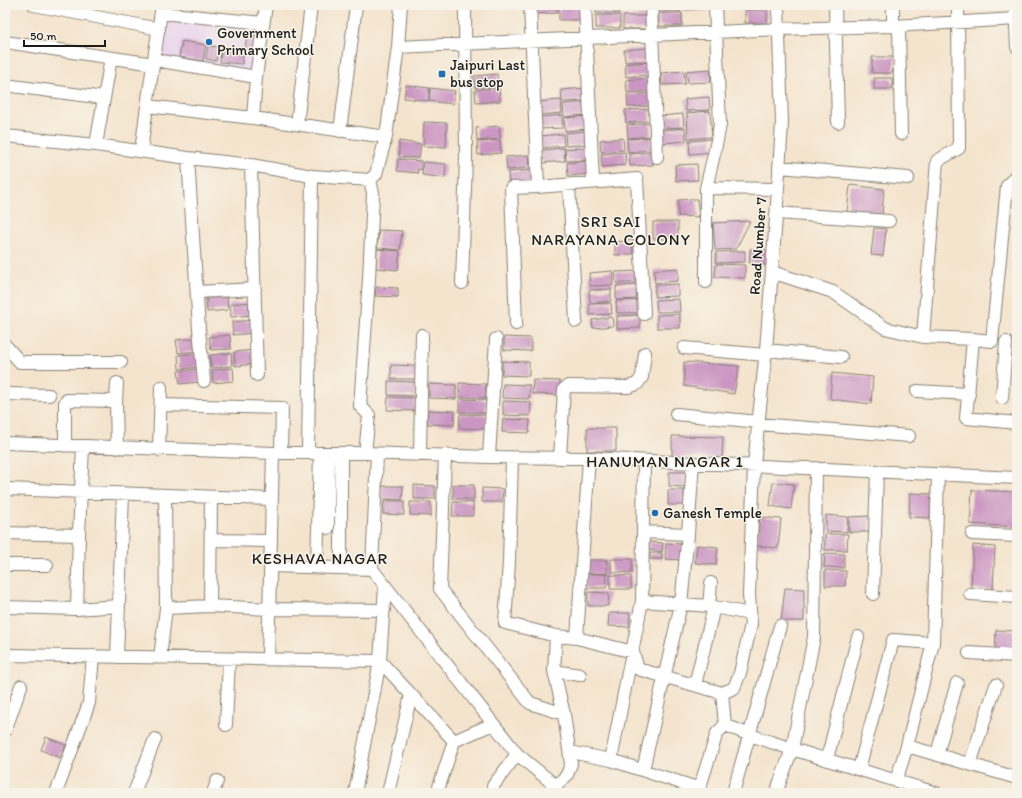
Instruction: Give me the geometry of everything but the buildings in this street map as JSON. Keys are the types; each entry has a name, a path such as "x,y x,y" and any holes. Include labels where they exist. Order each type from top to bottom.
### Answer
{"street":[{"path":"34,5 159,29"},
{"path":"253,118 256,77 266,5"},
{"path":"297,124 311,5"},
{"path":"340,131 356,5 352,5"},
{"path":"5,136 96,145 250,165 312,176 370,180 376,174 386,137 398,48 401,5"},
{"path":"462,283 466,158 466,5"},
{"path":"530,5 538,186"},
{"path":"585,5 593,182"},
{"path":"651,5 657,157"},
{"path":"706,282 706,188 720,125 715,5"},
{"name":"Road Number 7","path":"722,693 734,688 740,673 751,624 749,595 754,465 766,352 777,213 782,123 778,5"},
{"path":"835,5 838,122"},
{"path":"892,5 896,26 901,134"},
{"path":"923,337 937,161 959,148 958,5"},
{"path":"1015,5 1017,47"},
{"path":"141,151 161,9 263,23"},
{"path":"398,48 780,29 896,26 1016,19"},
{"path":"5,42 111,58 154,62 256,77"},
{"path":"96,145 111,58"},
{"path":"5,85 104,98"},
{"path":"147,106 253,118 386,137"},
{"path":"188,158 204,381"},
{"path":"250,165 257,375"},
{"path":"779,167 908,178"},
{"path":"992,341 1007,186 1017,174"},
{"path":"308,452 312,176"},
{"path":"516,324 511,188 637,179 644,314"},
{"path":"370,180 374,193 360,406 369,415 371,453 372,569 517,754 552,789 567,775 572,764 564,714 554,671 556,636"},
{"path":"569,185 576,321"},
{"path":"706,188 778,189"},
{"path":"777,213 889,221"},
{"path":"772,272 833,292 885,328 923,337 1011,342 1002,398"},
{"path":"197,292 255,289"},
{"path":"420,455 422,335"},
{"path":"489,457 496,339"},
{"path":"973,339 966,418 1017,423"},
{"path":"5,345 20,362"},
{"path":"684,348 841,356"},
{"path":"560,458 564,389 568,386 628,387 637,384 642,377 645,353"},
{"path":"5,359 20,362 121,362"},
{"path":"117,383 117,448"},
{"path":"159,450 161,387"},
{"path":"917,391 969,394"},
{"path":"5,394 48,395"},
{"path":"65,446 65,403 67,400 112,401 116,403"},
{"path":"161,405 282,408 271,499 268,660"},
{"path":"676,414 758,423 909,436"},
{"path":"5,443 159,450 277,453 341,452 512,458 589,458 1017,478"},
{"path":"77,609 84,446"},
{"path":"341,452 342,568"},
{"path":"324,453 328,528"},
{"path":"317,567 324,453"},
{"path":"445,455 440,589 530,703 564,714"},
{"path":"512,458 509,562 505,624 556,636 577,638 632,652"},
{"path":"577,638 589,458"},
{"path":"611,760 642,602 644,461"},
{"path":"643,770 681,604 688,534 692,462"},
{"path":"781,792 792,749 814,637 816,468"},
{"path":"873,594 877,471"},
{"path":"896,781 907,746 933,643 938,474"},
{"path":"5,489 271,499"},
{"path":"117,657 123,493"},
{"path":"160,658 166,608 165,495"},
{"path":"210,606 211,497"},
{"path":"643,532 688,534"},
{"path":"5,533 79,535"},
{"path":"972,534 1017,536"},
{"path":"211,540 270,541"},
{"path":"5,565 47,566"},
{"path":"270,566 372,569"},
{"path":"695,685 712,607 711,583"},
{"path":"355,793 380,661 385,586"},
{"path":"970,594 1017,596"},
{"path":"642,602 712,607 750,614"},
{"path":"5,607 77,609 119,606"},
{"path":"166,608 210,606 384,610"},
{"path":"733,793 780,626"},
{"path":"827,759 858,637"},
{"path":"859,769 893,640 933,643"},
{"path":"632,652 638,669 722,693 725,725"},
{"path":"969,653 1017,656"},
{"path":"5,655 380,661 454,741"},
{"path":"56,793 89,703 93,656"},
{"path":"226,725 228,659"},
{"path":"554,671 580,675"},
{"path":"937,754 958,683"},
{"path":"970,764 996,684"},
{"path":"5,731 21,686"},
{"path":"388,793 411,695"},
{"path":"437,793 454,741 493,724"},
{"path":"570,752 611,760 643,770 699,791 717,733 725,725"},
{"path":"725,725 792,749 936,793"},
{"path":"134,793 155,739"},
{"path":"907,746 1017,778"},
{"path":"493,786 517,754"},
{"path":"213,793 217,781"}],"shaded area":[{"name":"Government Primary School","path":"164,18 259,27 252,71 160,57"}],"place":[{"name":"Government Primary School","path":"209,42"},
{"name":"Jaipuri Last bus stop","path":"442,74"},
{"name":"Ganesh Temple","path":"655,513"}],"district":[{"name":"SRI SAI NARAYANA COLONY","path":"611,230"},
{"name":"HANUMAN NAGAR 1","path":"665,461"},
{"name":"KESHAVA NAGAR","path":"320,558"}]}
